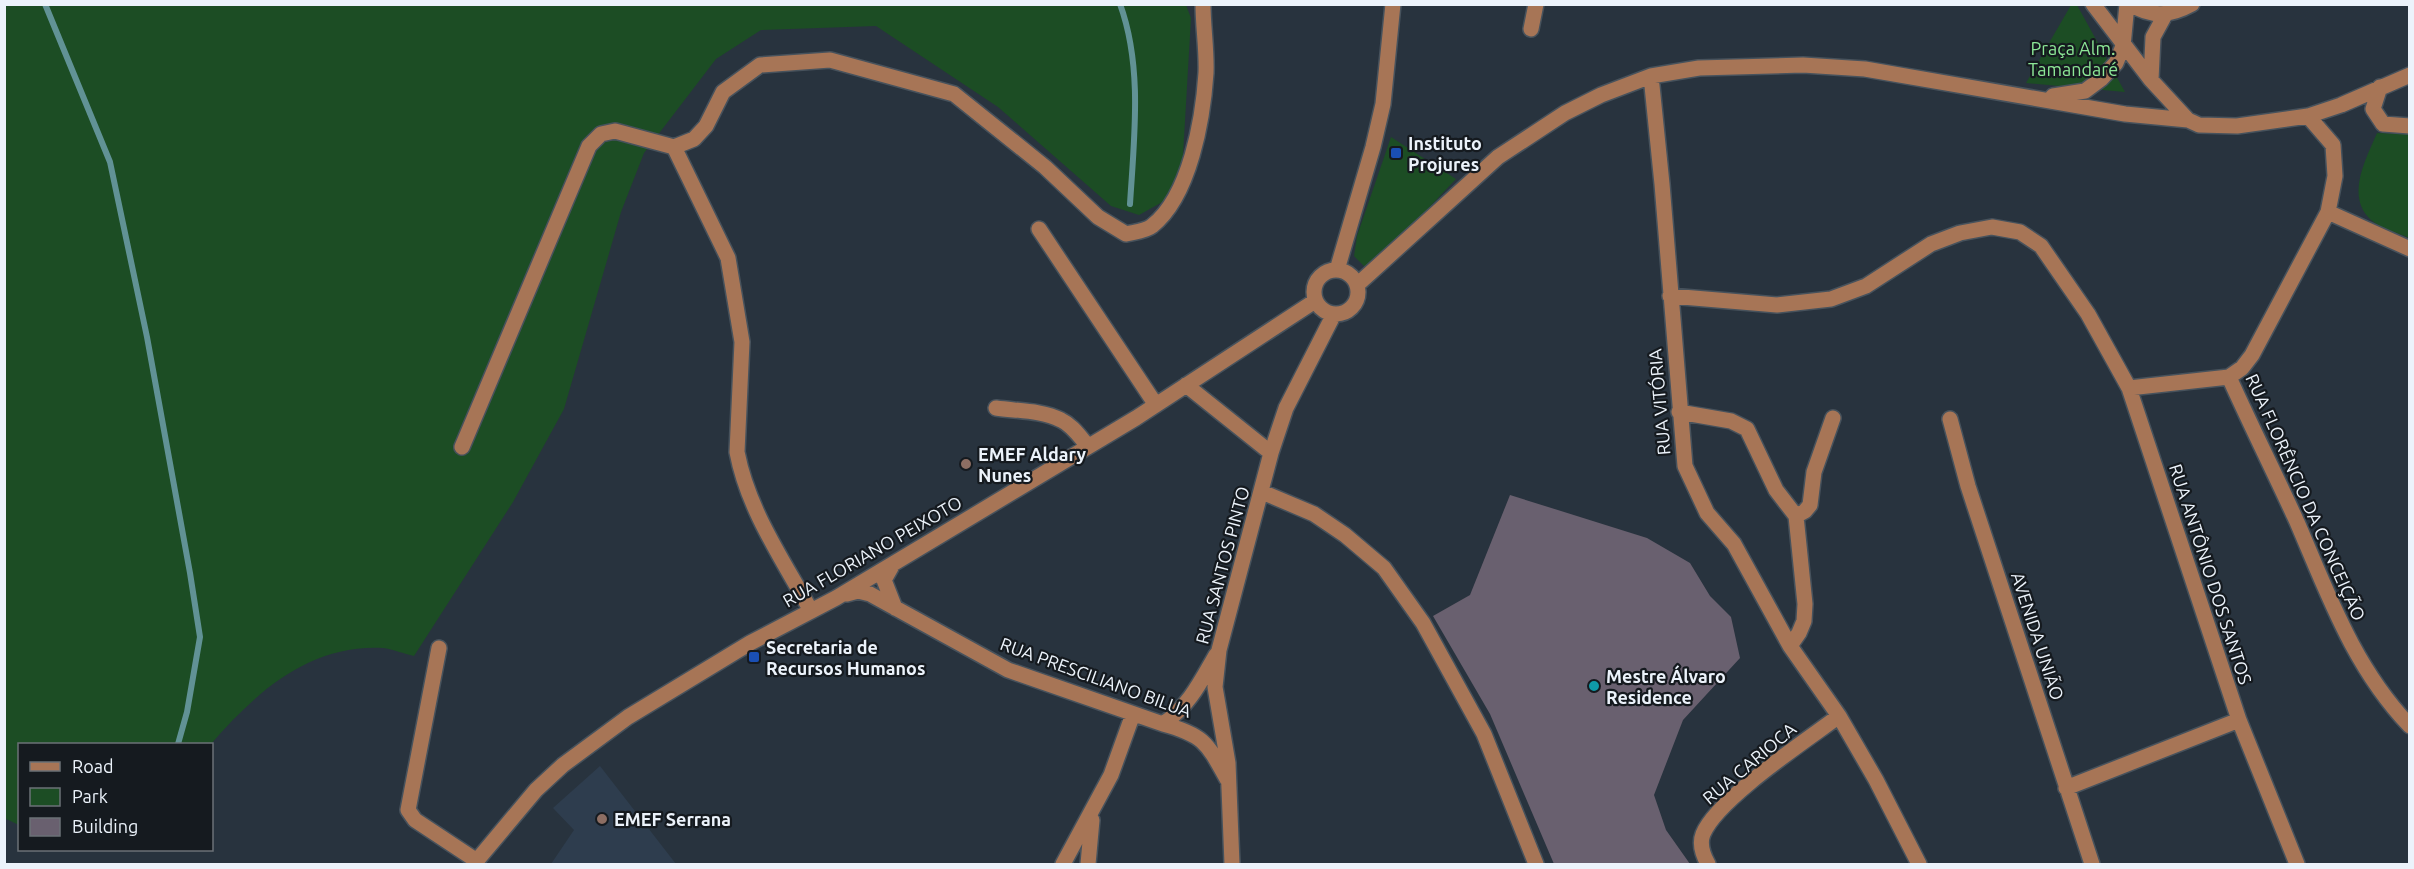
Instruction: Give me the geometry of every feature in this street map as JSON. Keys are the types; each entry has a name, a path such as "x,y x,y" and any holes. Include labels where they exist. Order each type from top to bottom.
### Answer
{"street":[{"path":"462,447 589,146 601,134 615,130 674,147 694,140 706,126 723,92 760,64 830,60 954,94 1045,167 1098,217 1126,234 1150,228 1169,208 1180,188 1197,138 1206,73 1203,4"},
{"path":"1336,270 1373,147 1383,104 1394,4"},
{"path":"1531,29 1536,4"},
{"path":"2093,4 2151,80 2188,120"},
{"path":"2042,98 2085,91 2101,79 2116,63 2124,46 2128,4 2151,14 2165,15 2192,4"},
{"path":"2151,80 2153,37 2165,15"},
{"path":"1357,285 1498,157 1565,113 1601,95 1651,76 1699,68 1803,65 1865,69 2125,114 2188,120 2211,127 2237,126 2308,116 2341,105 2409,75"},
{"name":"RUA VITÓRIA","path":"1651,76 1685,465 1707,513 1734,544 1790,646 1839,716 1876,780 1919,864"},
{"path":"2380,87 2373,109 2383,124 2409,126"},
{"name":"RUA FLORÊNCIO DA CONCEIÇÃO","path":"2308,116 2333,145 2335,176 2328,212 2252,355 2242,368 2229,377 2296,520 2350,644 2398,714 2409,726"},
{"path":"674,147 728,258 742,342 737,452 740,466 751,501 811,611"},
{"path":"2328,212 2409,249"},
{"name":"RUA ANTÔNIO DOS SANTOS","path":"1670,296 1777,305 1831,299 1866,286 1931,244 1992,227 2020,232 2041,246 2088,314 2129,388 2239,720 2297,864"},
{"path":"1039,229 1156,405"},
{"path":"1336,270 1345,272 1353,277 1357,285 1357,299 1348,310 1334,314 1323,310 1316,301 1314,290 1318,280 1326,272 1336,270"},
{"name":"RUA FLORIANO PEIXOTO","path":"475,863 536,790 563,765 649,704 750,642 836,598 1156,405 1316,301"},
{"name":"RUA SANTOS PINTO","path":"1233,864 1228,763 1215,687 1219,650 1271,453 1286,408 1334,314"},
{"path":"2129,388 2229,377"},
{"path":"1186,385 1271,453"},
{"path":"996,408 1048,415 1062,420 1072,427 1088,446"},
{"path":"1679,412 1731,421 1747,429 1776,490 1796,516 1805,604 1804,621 1800,633 1790,646"},
{"path":"1796,516 1810,505 1814,472 1833,417"},
{"name":"AVENIDA UNIÃO","path":"1950,419 1968,486 2092,864"},
{"path":"1262,492 1314,514 1346,535 1384,568 1423,623 1484,734 1536,864"},
{"path":"895,562 884,580 895,608"},
{"name":"RUA PRESCILIANO BILUA","path":"836,598 855,591 861,592 895,608 1008,670 1188,731 1205,742 1229,782"},
{"path":"440,648 408,810 416,820 475,863"},
{"path":"1163,724 1181,710 1190,699 1219,650"},
{"path":"1063,864 1111,775 1133,714"},
{"name":"RUA CARIOCA","path":"1705,858 1702,835 1721,807 1839,716"},
{"path":"2067,788 2239,720"},
{"path":"1088,864 1092,813"}],"shaded area":[{"name":"EMEF Serrana","path":"600,766 676,864 551,864 574,830 553,808"}],"green space":[{"path":"4,5 1186,5 1191,18 1182,172 1166,200 1139,215 1111,206 998,107 876,26 761,30 716,59 644,153 621,212 564,409 513,502 414,656 383,648 356,649 331,654 308,663 265,690 212,743 18,743 18,825 4,818"},
{"name":"Praça Alm. Tamandaré","path":"2071,5 2077,5 2125,92 2026,83"},
{"path":"2377,133 2409,134 2409,238 2371,220 2359,200 2360,177"},
{"path":"1391,137 1456,179 1369,271 1354,256 1357,236"}],"building":[{"name":"Mestre Álvaro Residence","path":"1510,495 1647,538 1690,563 1710,596 1731,617 1740,658 1683,720 1654,795 1666,830 1690,864 1554,864 1490,714 1433,616 1470,595"}],"waterway":[{"path":"45,4 110,162 147,337 190,573 200,637 187,712 178,743"},
{"path":"1120,4 1132,53 1134,78 1135,129 1130,204"}],"place":[{"name":"Instituto Projures","path":"1396,153"},
{"name":"EMEF Aldary Nunes","path":"966,464"},
{"name":"Secretaria de Recursos Humanos","path":"754,657"},
{"name":"Mestre Álvaro Residence","path":"1594,686"},
{"name":"EMEF Serrana","path":"602,819"}]}
